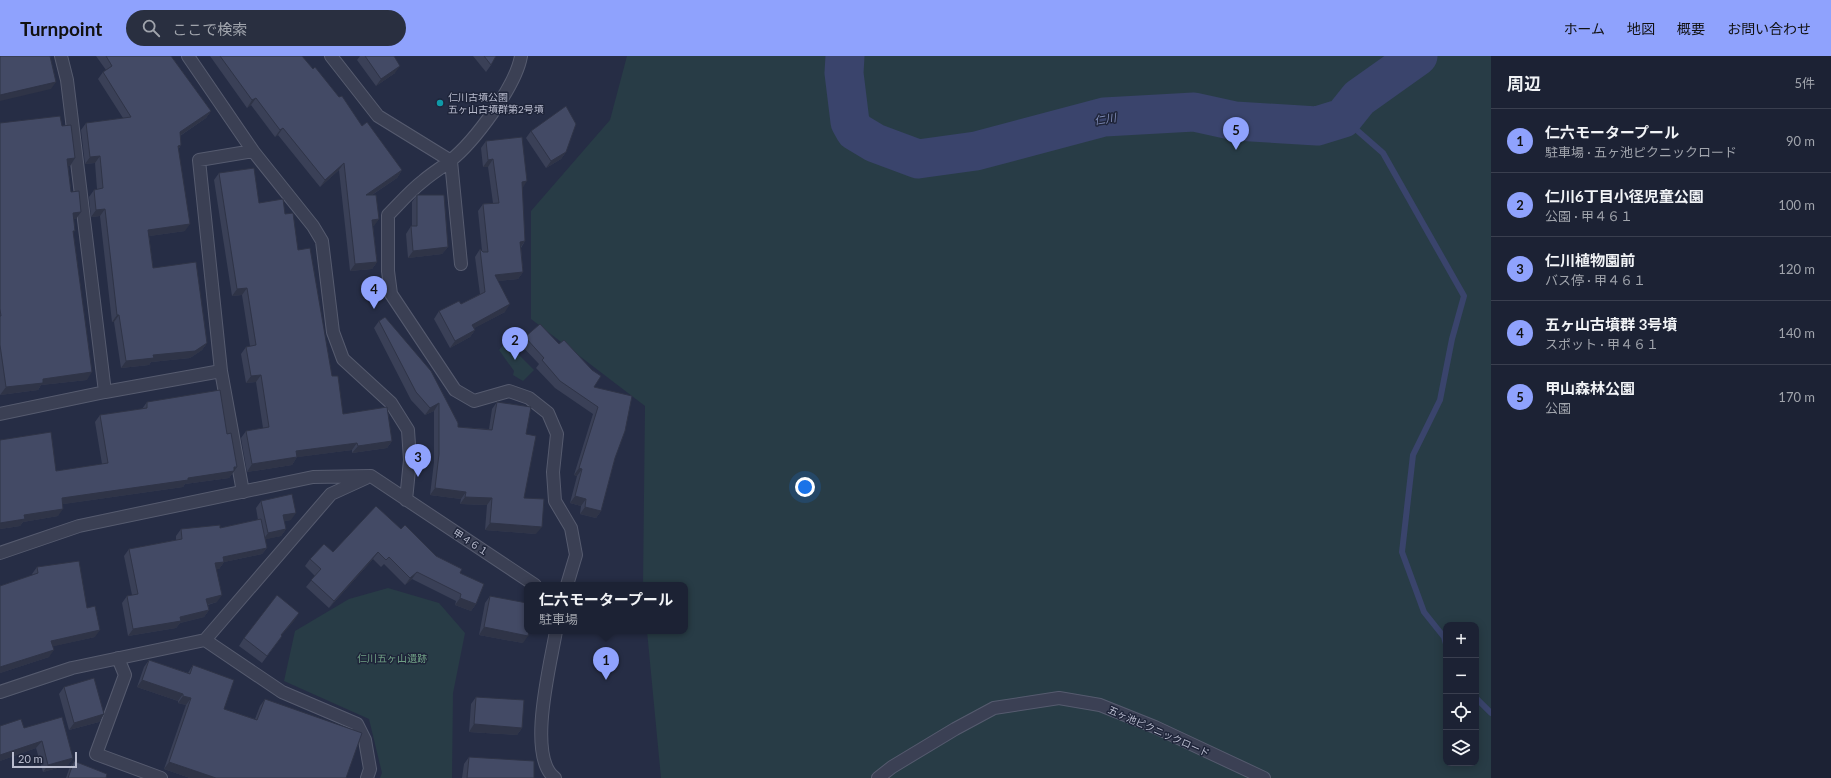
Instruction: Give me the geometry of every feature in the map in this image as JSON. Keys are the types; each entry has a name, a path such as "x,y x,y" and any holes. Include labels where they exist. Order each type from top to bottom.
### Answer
{"street":[{"path":"61,56 67,80 105,392"},
{"path":"188,56 253,152 313,226 322,242 333,332 343,359 391,403 408,430 410,460 406,500"},
{"path":"331,56 378,116 451,161"},
{"path":"521,56 519,65 505,96 472,139 451,161 423,181 388,215 388,271 391,294 455,390 474,401 509,390 530,398 548,413 557,434 553,472 555,501 571,528 576,555 569,582"},
{"path":"243,492 221,370 199,160 253,152"},
{"path":"451,161 461,264"},
{"path":"0,414 221,370"},
{"path":"0,552 79,526 313,477 370,476"},
{"path":"0,692 72,668 205,640 331,494 370,476"},
{"name":"甲４６１","path":"370,476 531,582"},
{"path":"550,777 542,748 541,716 555,634"},
{"path":"205,640 282,692 357,724 365,740 370,769 367,778"},
{"path":"118,658 125,675 96,754 161,778"},
{"name":"五ヶ池ピクニックロード","path":"878,778 892,767 936,740 994,708 1059,698 1100,705 1155,727 1264,778"}],"green space":[{"path":"627,56 1491,56 1491,778 661,778 647,634 688,634 688,582 643,582 645,406 531,319 531,211 610,120"},
{"path":"506,342 534,370 523,381 513,375 514,371 499,350"},
{"name":"仁川五ヶ山遺跡","path":"388,588 439,603 465,633 453,693 452,778 380,778 382,773 369,719 284,681 295,631 349,599"}],"building":[{"path":"0,56 50,56 56,82 0,95"},
{"path":"106,56 171,56 211,111 180,132 181,145 178,146 190,224 148,230 153,268 196,262 207,343 195,351 153,355 154,358 126,361 119,315 117,315 105,209 96,210 94,190 103,188 100,156 90,157 86,123 131,117 103,72 112,66"},
{"path":"220,56 302,56 313,69 315,67 339,97 342,96 362,126 367,122 402,170 366,195 376,195 379,219 372,220 377,262 355,264 344,163 325,180 283,128 280,130 256,98 252,100"},
{"path":"365,56 394,56 400,66 381,79"},
{"path":"484,56 496,56 491,65"},
{"path":"566,106 576,124 566,152 551,161 531,131"},
{"path":"60,116 62,126 71,125 75,158 67,159 71,192 79,191 81,212 73,213 75,231 73,231 92,372 43,379 43,383 6,387 0,345 0,123"},
{"path":"522,137 527,181 522,182 525,241 520,242 523,272 495,275 510,304 472,325 475,330 455,341 439,311 459,301 461,304 485,292 480,249 483,252 488,252 483,204 499,203 493,159 488,160 486,141"},
{"path":"254,168 259,203 283,199 285,214 293,213 298,250 310,248 332,376 338,376 343,414 387,407 392,441 358,446 357,443 296,451 297,457 252,464 246,431 269,427 261,375 251,376 246,347 256,345 247,288 237,289 219,173"},
{"path":"417,195 444,195 448,247 413,251 411,226 417,226"},
{"path":"385,317 431,371 458,423 458,427 492,430 497,402 531,407 526,434 536,436 524,498 544,499 542,527 490,523 492,498 465,497 466,492 435,488 439,454 439,403 430,408 416,392 379,321"},
{"path":"540,324 559,344 564,340 592,370 601,376 594,387 632,396 625,431 615,458 601,511 585,507 586,499 575,496 582,469 579,468 598,407 560,381 542,360 544,358 525,337"},
{"path":"220,390 227,434 231,433 237,467 234,467 234,471 188,478 188,480 62,498 63,509 24,515 25,519 0,523 0,440 51,432 56,471 108,463 100,415 147,408 147,402"},
{"path":"292,494 296,513 283,515 286,529 268,533 261,501"},
{"path":"376,506 401,529 405,525 436,556 462,569 460,573 484,584 476,604 460,598 461,594 417,572 410,578 389,557 386,560 378,552 334,601 311,580 321,569 310,559 324,544 333,552"},
{"path":"261,519 267,548 223,557 224,562 215,563 222,595 206,599 209,610 180,617 181,621 133,629 127,596 138,594 129,549 182,539 181,529 220,525 220,528"},
{"path":"79,561 87,608 95,606 100,630 51,641 54,650 0,667 0,586 38,573 37,567"},
{"path":"277,595 299,613 281,635 282,636 267,656 244,638"},
{"path":"490,596 524,602 524,634 528,634 528,636 484,627"},
{"path":"149,660 190,674 193,665 234,680 224,709 257,720 265,699 362,733 346,778 216,778 169,762 191,698 142,680"},
{"path":"94,678 104,714 74,723 64,687"},
{"path":"476,697 524,700 522,728 474,724"},
{"path":"62,717 73,758 48,765 42,741 0,755 0,726 21,719 24,728"},
{"path":"469,757 534,761 534,778 467,778"},
{"path":"74,761 107,774 106,778 68,778"}],"waterway":[{"name":"仁川","path":"845,56 844,73 850,122 855,131 875,143 918,159 976,151 1104,117 1194,112 1235,121 1317,126 1343,118 1359,98 1418,56"},
{"path":"1343,118 1383,153 1464,296 1452,339 1440,400 1413,455 1402,552 1424,612 1443,636"},
{"path":"1479,701 1491,713"}],"place":[{"name":"仁川古墳公園 五ヶ山古墳群第2号墳","path":"440,103"},
{"name":"甲山森林公園","path":"1236,150"},
{"name":"五ヶ山古墳群 3号墳","path":"374,309"},
{"name":"仁川6丁目小径児童公園","path":"515,360"},
{"name":"仁川植物園前","path":"418,477"},
{"name":"仁六モータープール","path":"606,680"}]}
